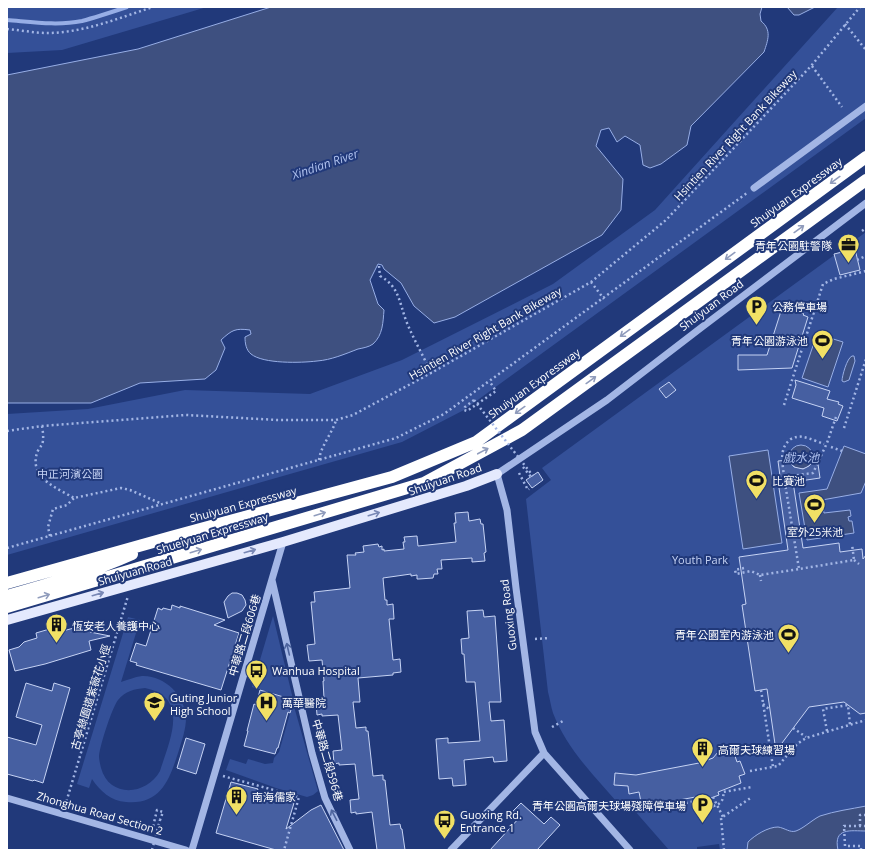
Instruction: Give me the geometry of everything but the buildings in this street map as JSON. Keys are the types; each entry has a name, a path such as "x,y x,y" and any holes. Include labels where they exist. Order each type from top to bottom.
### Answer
{"highway":[{"name":"Shuiyuan Expressway","path":"7,583 171,536 392,477 476,442 866,157"},
{"path":"7,607 424,483 522,430 866,180"},
{"name":"Shuiyuan Expressway","path":"7,596 51,584 112,563 171,536"}],"main road":[{"name":"Shuiyuan Road","path":"7,620 283,542 466,486 496,474"}],"street":[{"path":"754,188 866,106"},
{"name":"Shuiyuan Road","path":"496,474 607,400 866,203"},
{"name":"Guoxing Road","path":"496,474 507,510 535,732 544,753 630,850"},
{"name":"中華路二段606巷","path":"192,850 283,542"},
{"name":"中華路二段596巷","path":"272,579 294,678 325,798 350,850"},
{"path":"451,850 544,753"},
{"name":"Zhonghua Road Section 2","path":"7,798 186,850"}],"path":[{"path":"7,29 48,33 73,30 96,26 153,7"},
{"name":"Hsintien River Right Bank Bikeway","path":"7,431 42,426 186,415 278,420 336,420 353,415 432,373 591,282 666,220 812,66 860,7"},
{"path":"845,24 866,50"},
{"path":"812,66 842,107"},
{"path":"7,548 396,438 444,414 490,382 754,188"},
{"path":"862,231 866,228"},
{"path":"857,260 866,256"},
{"path":"379,266 380,276 389,281 398,294 407,323 432,373"},
{"path":"784,405 823,284 834,279 866,271"},
{"path":"591,282 604,299"},
{"path":"844,428 866,359"},
{"path":"490,382 496,391 481,403 475,406 467,411 464,410 465,406 474,400 479,406 532,476 523,467"},
{"path":"784,477 813,473 836,419"},
{"path":"319,460 320,452 336,420"},
{"path":"42,426 43,442 37,453 36,465 40,477 74,498"},
{"path":"799,569 784,477 782,452 786,443 794,438 804,437 824,444"},
{"path":"831,447 842,451"},
{"path":"519,473 528,490 529,489"},
{"path":"50,536 48,527 53,509 67,505 74,498 120,488 130,490 163,504"},
{"path":"852,544 854,560 859,564"},
{"path":"744,568 735,570 736,574 751,572 760,575 854,560"},
{"path":"760,575 761,581"},
{"name":"古亭綠園道紫薇花小徑","path":"63,814 132,584"},
{"path":"535,639 549,638"},
{"path":"761,690 773,767"},
{"path":"763,704 770,710"},
{"path":"827,731 823,709 848,705 850,724"},
{"path":"750,771 778,766 797,744 806,738 866,720"},
{"path":"552,727 564,721"},
{"path":"793,728 806,738"},
{"path":"214,773 299,797 284,850"},
{"path":"671,806 701,800 705,804 712,806 717,805 723,800 723,792 752,786"},
{"path":"713,797 723,817"},
{"path":"724,850 721,818 752,797"},
{"path":"712,806 713,811"},
{"path":"152,850 156,835 158,827 163,812 157,810 152,831 157,832 163,834"},
{"path":"860,826 860,815 866,815"},
{"path":"861,850 861,846 845,846 844,826 866,826"}],"green space":[{"path":"7,7 207,7 62,50 7,53"},
{"name":"中正河濱公園","path":"838,7 866,7 866,118 464,410 402,442 7,555 7,414 88,409 185,390 310,394 402,360 553,284 655,210"},
{"name":"Youth Park","path":"866,232 866,850 720,850 719,844 697,847 697,850 669,850 634,810 624,810 594,776 566,740 553,713 548,692 526,499 551,480 542,468"},
{"path":"273,616 293,699 252,687"},
{"path":"128,617 140,620 121,682 142,676 158,679 172,688 182,702 186,718 185,726 172,770 163,788 148,799 138,802 115,800 106,795 92,779 89,788 77,784","holes":["145,688 159,693 168,701 172,711 173,722 168,747 160,771 154,779 137,789 119,789 105,778 99,757 104,736 113,711 118,700 130,691"]},
{"path":"293,703 318,791 307,797 276,788 226,770 230,759 246,764 248,759 265,764 273,763 274,758 279,752"}],"water":[{"name":"Xindian River","path":"271,7 762,7 760,14 761,21 767,28 768,35 764,52 691,126 687,145 661,164 650,168 643,165 640,145 625,136 617,142 609,128 601,130 596,146 623,179 621,210 602,235 455,317 434,323 414,306 401,283 384,269 382,265 378,264 370,280 378,304 384,310 383,324 379,337 368,347 333,358 310,362 264,360 249,352 245,337 251,334 250,330 241,329 231,332 221,340 225,348 216,370 205,379 140,383 91,403 7,403 7,75 138,49"},
{"path":"787,7 815,7 799,15 794,15"},
{"name":"青年公園游泳池","path":"817,334 843,342 828,387 802,378"},
{"path":"854,356 855,361 849,380 844,382 842,381 844,371 848,360"},
{"name":"戲水池","path":"801,445 810,448 813,457 810,466 801,469 792,466 789,457 792,448"},
{"path":"844,446 866,454 866,481 861,493 822,500 824,513 850,510 851,516 848,517 849,521 852,521 854,533 807,540 799,493 827,489"},
{"name":"比賽池","path":"768,450 782,543 743,549 729,456"},
{"path":"866,806 866,831 849,831 841,834 838,837 838,850 747,850 748,842 758,834 770,828 778,827 796,831 820,816 837,811"}],"waterway":[{"path":"7,20 44,23 73,22 82,21 127,7"}],"place":[{"name":"青年公園駐警隊","path":"848,264"},
{"name":"公務停車場","path":"757,326"},
{"name":"青年公園游泳池","path":"823,360"},
{"name":"比賽池","path":"756,500"},
{"name":"室外25米池","path":"815,524"},
{"name":"恆安老人養護中心","path":"56,644"},
{"name":"青年公園室內游泳池","path":"789,654"},
{"name":"Wanhua Hospital","path":"256,690"},
{"name":"Guting Junior High School","path":"155,722"},
{"name":"萬華醫院","path":"267,722"},
{"name":"高爾夫球練習場","path":"702,768"},
{"name":"南海儒家","path":"236,816"},
{"name":"青年公園高爾夫球場殘障停車場","path":"702,824"},
{"name":"Guoxing Rd. Entrance 1","path":"445,840"}]}
